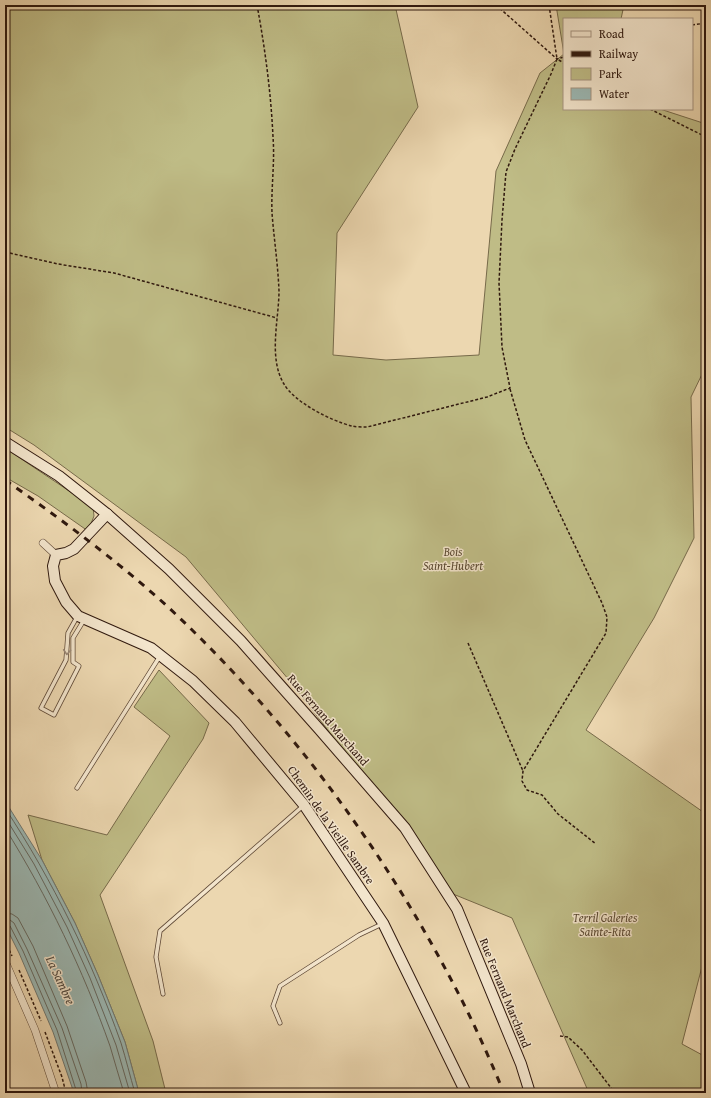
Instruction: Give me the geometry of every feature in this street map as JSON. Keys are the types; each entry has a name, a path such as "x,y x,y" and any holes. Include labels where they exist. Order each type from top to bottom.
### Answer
{"street":[{"name":"Rue Fernand Marchand","path":"5,442 59,476 108,514 169,569 241,641 320,729 405,828 457,909 521,1064 530,1093"},
{"path":"43,543 56,555 66,553 74,549 108,514"},
{"name":"Chemin de la Vieille Sambre","path":"56,555 53,566 55,581 66,602 82,617 151,648 193,681 235,722 304,805 383,923 466,1093"},
{"path":"5,961 35,1030 56,1093"}],"lane":[{"path":"82,617 73,638 73,662 79,666 54,715 41,708 66,660 68,633 82,617"},
{"path":"77,788 160,655"},
{"path":"163,994 156,957 160,931 304,805"},
{"path":"280,1023 273,1006 280,986 359,935 383,923"}],"path":[{"path":"257,5 263,40 273,138 272,212 278,291 276,352 278,372 283,383 290,392 307,406 340,422 353,426 367,427 487,397 510,388"},
{"path":"496,5 557,59 563,62"},
{"path":"549,5 557,59 515,149 506,172 499,283 502,346 510,388 525,440 602,603 607,617 606,633 523,771 522,781 527,790 542,795 558,814 596,844"},
{"path":"693,25 706,23"},
{"path":"557,59 563,57"},
{"path":"652,110 706,137"},
{"path":"5,252 58,264 114,273 277,318"},
{"path":"468,643 523,771"},
{"path":"560,1036 568,1037 582,1050 615,1093"},
{"path":"51,1046 66,1093"}],"green space":[{"name":"Bois Saint-Hubert","path":"5,5 395,5 418,107 337,233 333,355 386,360 479,355 496,171 540,73 563,55 563,110 663,110 706,124 706,366 691,397 694,538 654,618 586,730 706,814 706,951 682,1044 706,1057 706,1093 589,1093 512,918 453,894 294,686 186,557 34,445 5,427"},
{"path":"556,5 624,5 621,18 563,18 563,48"},
{"path":"5,448 93,507 94,516 88,531 38,496 5,477"},
{"path":"159,670 209,723 203,739 100,895 153,1041 166,1093 139,1093 125,1042 75,923 42,860 28,815 107,835 170,736 134,707"}],"water":[{"name":"La Sambre","path":"5,801 42,860 75,923 125,1042 139,1093 74,1093 53,1032 19,953 5,925"}],"railway":[{"path":"5,480 88,540 167,606 210,648 290,737 327,784 362,833 426,934 468,1013 504,1093"}],"park label":[{"name":"Terril Galeries Sainte-Rita","path":"605,925"}]}
